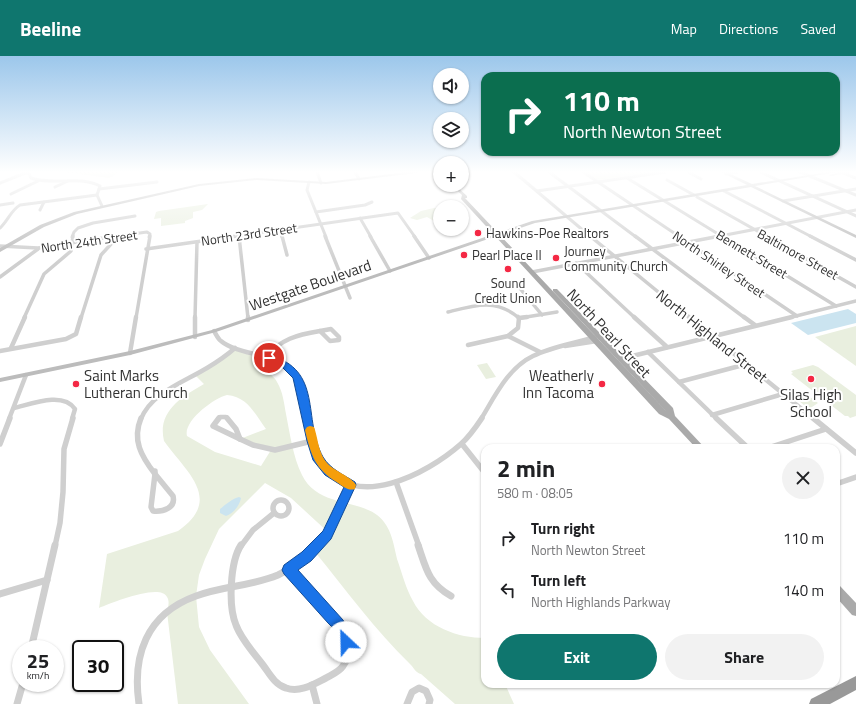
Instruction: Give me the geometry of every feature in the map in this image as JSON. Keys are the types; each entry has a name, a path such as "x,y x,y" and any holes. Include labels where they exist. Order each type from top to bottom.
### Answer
{"highway":[{"path":"816,704 856,683"}],"main road":[{"name":"North Pearl Street","path":"472,202 499,234 618,359"},
{"name":"North Pearl Street","path":"595,336 609,346 662,412 672,417 697,444"},
{"path":"840,594 856,611"}],"street":[{"path":"0,228 8,221 13,210 24,204 42,202"},
{"path":"40,210 44,202"},
{"path":"100,202 102,206"},
{"path":"2,248 46,224 102,206 122,202"},
{"path":"312,202 350,298"},
{"path":"316,212 365,205 371,202"},
{"name":"North Highland Street","path":"550,202 856,454"},
{"path":"589,202 755,326"},
{"name":"North Shirley Street","path":"628,202 797,316"},
{"name":"Westgate Boulevard","path":"0,380 130,353 195,337 531,224 657,202"},
{"name":"Bennett Street","path":"667,202 836,306"},
{"name":"Baltimore Street","path":"707,202 856,287"},
{"path":"745,202 856,260"},
{"path":"785,202 855,236"},
{"path":"827,202 856,216"},
{"path":"0,206 13,203"},
{"path":"535,271 856,210"},
{"name":"North 23rd Street","path":"146,249 398,213 429,258"},
{"path":"11,348 44,274 71,251 73,244 73,233 83,226 135,216"},
{"path":"360,218 390,271"},
{"path":"280,230 287,255"},
{"name":"North 24th Street","path":"2,248 38,249 114,236 149,233 146,249"},
{"path":"0,351 72,336 77,332 101,255 112,243 114,236"},
{"path":"239,236 248,320"},
{"path":"195,337 197,242"},
{"path":"0,277 38,249"},
{"path":"130,353 146,249"},
{"path":"576,263 667,347"},
{"path":"518,286 542,315"},
{"path":"618,359 856,301"},
{"path":"448,312 485,304 494,304 511,311 519,318 557,312"},
{"path":"468,345 508,336 519,326 519,318"},
{"path":"214,331 220,340 235,348 284,363 297,376 301,386 312,441 319,460 323,466 334,475 351,485 370,487 396,482 439,461 462,444 476,428 510,374 525,361 539,353 565,346 572,346 595,336 609,346"},
{"path":"264,357 284,339 320,331"},
{"path":"508,336 539,353"},
{"path":"155,471 151,506 154,511 161,512 170,508 174,500 155,471 141,454 138,447 139,426 143,413 158,397 219,362 235,348"},
{"path":"648,352 744,444"},
{"path":"679,382 747,364"},
{"path":"0,444 26,375"},
{"path":"712,415 783,394"},
{"path":"14,408 61,400 71,403 75,409 64,449 64,492 60,523 33,640"},
{"path":"240,439 236,429 228,417 220,417 214,423 213,426 216,428 253,445 275,450 312,441"},
{"path":"780,444 826,429"},
{"path":"462,444 481,467"},
{"path":"840,483 856,477"},
{"path":"396,482 430,578 440,590 451,596"},
{"path":"139,704 137,685 138,663 143,645 155,626 168,612 196,596 259,582 288,570 306,557 327,535 351,485"},
{"path":"274,513 252,529 240,544 232,569 231,588 233,613 236,626 272,677 286,689 299,689 312,685 343,666 348,656 338,624 328,611 288,570"},
{"path":"0,594 47,580"},
{"path":"312,685 316,704"},
{"path":"407,704 412,692 419,688 426,691 430,700 429,704"},
{"path":"17,704 20,692"}],"green space":[{"path":"208,204 202,210 193,212 193,218 185,221 185,223 161,226 161,218 154,219 156,212 159,211"},
{"path":"433,208 433,220 427,217 417,220 410,218 421,211"},
{"path":"856,326 856,366 815,337"},
{"path":"235,348 283,363 269,373 275,379 282,394 290,437 302,475 310,486 319,494 366,509 376,514 384,522 391,535 406,586 419,610 426,618 444,629 464,636 481,638 481,688 507,688 514,704 455,704 416,671 373,624 315,552 329,533 291,498 265,483 219,529 199,575 196,596 199,627 210,650 249,704 178,704 167,612 169,602 167,597 163,593 146,593 135,595 99,608 107,554 178,531 192,519 198,508 200,497 196,486 190,475 164,441 163,431 164,422 173,406 187,394 204,384 195,375","holes":["227,395 240,399 250,407 266,429 240,439 271,450 261,466 215,452 187,436 187,430 194,417 208,405"]},
{"path":"487,363 496,377 486,379 477,365"},
{"path":"813,365 818,367 856,395 856,416 850,418 845,416 791,374 793,373 791,371"},
{"path":"805,393 818,403 809,409 790,394"}],"water":[{"path":"848,309 856,314 856,323 808,335 791,323"},
{"path":"239,497 241,498 236,509 226,516 220,513 220,509 232,500"}],"slow traffic":[{"path":"310,430 316,453 323,466 329,472 351,485"}],"place":[{"name":"Hawkins-Poe Realtors","path":"478,233"},
{"name":"Pearl Place II","path":"464,255"},
{"name":"Journey Community Church","path":"556,258"},
{"name":"Sound Credit Union","path":"508,269"},
{"name":"Silas High School","path":"811,379"},
{"name":"Saint Marks Lutheran Church","path":"76,384"},
{"name":"Weatherly Inn Tacoma","path":"602,384"}],"route":[{"path":"269,358 284,363 297,376 301,386 312,441 319,460 329,472 351,485 327,535 306,557 288,570 328,611 338,624 346,642"}]}
